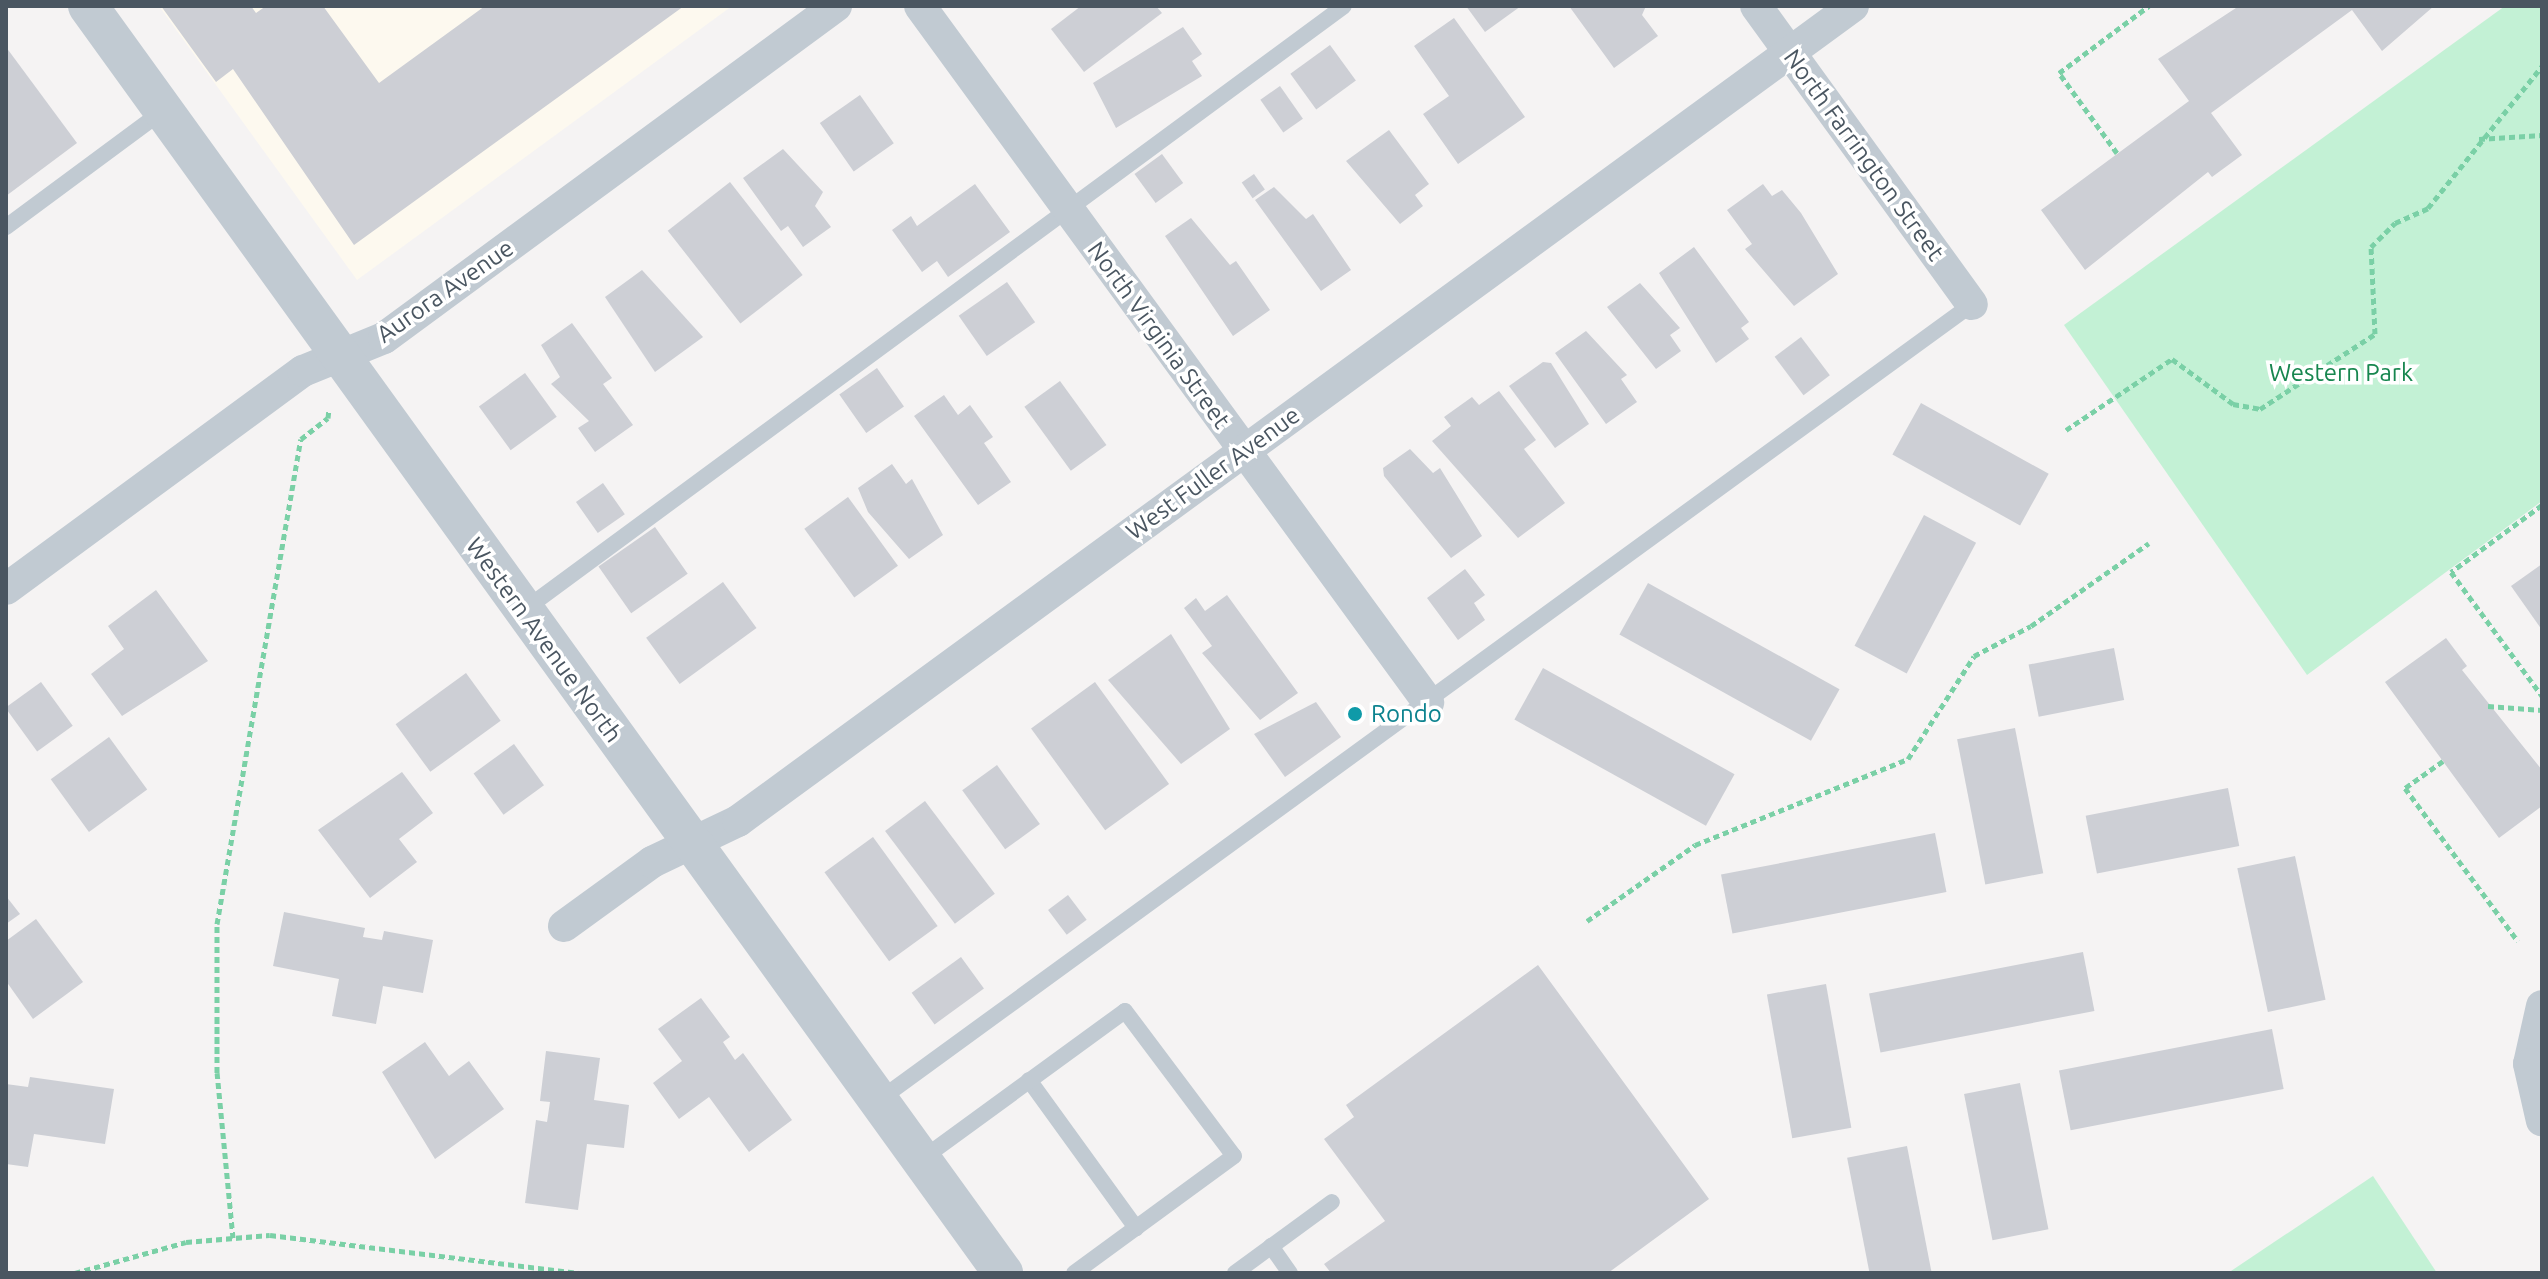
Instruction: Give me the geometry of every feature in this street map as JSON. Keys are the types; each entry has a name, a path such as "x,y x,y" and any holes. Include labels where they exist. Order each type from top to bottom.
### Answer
{"street":[{"name":"Western Avenue North","path":"88,6 1003,1273"},
{"name":"Aurora Avenue","path":"6,589 303,371 384,338 836,6"},
{"name":"North Virginia Street","path":"920,6 1428,702"},
{"name":"North Farrington Street","path":"1756,6 1972,304"},
{"name":"West Fuller Avenue","path":"564,926 691,842 738,821 1853,6"},
{"path":"2542,1006 2529,1064 2542,1121"}],"lane":[{"path":"523,611 1344,6"},
{"path":"6,227 165,110"},
{"path":"878,1101 1972,304"},
{"path":"921,1160 1125,1011 1234,1156 1074,1273"},
{"path":"1029,1080 1136,1228"},
{"path":"1235,1273 1332,1202"},
{"path":"1271,1246 1290,1273"}],"path":[{"path":"2117,153 2059,73 2149,6"},
{"path":"2066,430 2172,359 2233,404 2260,409 2375,334 2371,247 2395,223 2428,208 2478,139 2542,66"},
{"path":"2478,139 2542,135"},
{"path":"233,1238 217,1073 217,924 301,439"},
{"path":"2542,505 2451,572 2542,696"},
{"path":"1587,921 1695,845 1908,759 1974,656 2031,626 2149,543"},
{"path":"2488,706 2542,710"},
{"path":"2443,761 2405,788 2518,941"},
{"path":"75,1273 133,1253 233,1238 318,1239 579,1273"}],"shaded area":[{"path":"159,6 732,6 357,280"}],"green space":[{"name":"Western Park","path":"2505,6 2542,6 2542,501 2307,675 2064,325"},
{"path":"2373,1176 2437,1273 2228,1273"}],"building":[{"path":"161,6 251,6 256,13 266,6 323,6 379,83 485,6 684,6 354,245 233,69 216,82"},
{"path":"1081,6 1156,6 1162,13 1084,72 1051,29"},
{"path":"1466,6 1521,6 1485,32"},
{"path":"1569,6 1646,6 1642,15 1658,36 1614,68"},
{"path":"2239,6 2434,6 2382,51 2352,10 2211,113 2242,155 2212,177 2208,172 2085,270 2041,210 2189,101 2158,59"},
{"path":"1454,18 1525,117 1458,164 1423,114 1449,96 1414,46"},
{"path":"1183,27 1202,54 1192,61 1202,76 1116,128 1093,83"},
{"path":"1330,45 1356,81 1316,109 1290,74"},
{"path":"6,47 77,143 6,196"},
{"path":"1280,86 1303,119 1283,133 1260,100"},
{"path":"860,95 894,143 854,171 820,123"},
{"path":"1389,130 1429,184 1415,195 1423,206 1400,224 1346,161"},
{"path":"783,149 823,192 815,206 831,227 803,247 788,226 781,231 743,178"},
{"path":"1162,154 1183,183 1156,203 1134,174"},
{"path":"1254,174 1265,190 1253,198 1242,183"},
{"path":"730,182 803,275 740,324 668,231"},
{"path":"975,184 1010,232 948,277 937,261 922,272 892,230 911,216 917,226"},
{"path":"1763,184 1772,196 1782,190 1801,213 1838,274 1794,306 1745,249 1752,244 1727,210"},
{"path":"1274,187 1306,219 1313,214 1351,270 1321,291 1255,200"},
{"path":"1191,218 1230,265 1236,261 1270,310 1233,336 1165,236"},
{"path":"1694,247 1749,322 1741,328 1749,339 1716,363 1659,273"},
{"path":"642,270 703,337 655,372 605,297"},
{"path":"1007,282 1035,322 987,356 959,316"},
{"path":"1640,283 1680,328 1670,335 1681,351 1656,369 1607,307"},
{"path":"572,323 612,378 603,384 633,425 595,452 578,428 589,421 551,384 560,377 541,345"},
{"path":"1586,331 1627,375 1621,379 1637,402 1606,424 1555,353"},
{"path":"1801,337 1830,375 1804,395 1775,357"},
{"path":"1543,362 1551,363 1589,424 1555,448 1509,386"},
{"path":"877,368 904,407 866,433 839,394"},
{"path":"525,373 557,417 511,450 479,407"},
{"path":"1060,381 1106,445 1071,471 1024,407"},
{"path":"1499,391 1536,440 1524,449 1565,503 1518,538 1432,441 1451,426 1444,417 1472,397 1479,405"},
{"path":"944,395 958,415 970,405 993,437 984,443 1011,482 978,505 914,416"},
{"path":"1921,403 2049,474 2020,525 1892,455"},
{"path":"1410,449 1433,473 1440,468 1482,536 1451,558 1384,476 1383,468"},
{"path":"892,464 906,484 912,479 943,535 909,559 868,512 858,488"},
{"path":"603,483 625,514 598,533 576,502"},
{"path":"848,497 898,566 854,598 804,529"},
{"path":"1924,515 1976,543 1907,673 1855,646"},
{"path":"655,527 688,574 631,613 598,567"},
{"path":"2542,564 2542,630 2511,586"},
{"path":"1465,569 1485,595 1474,603 1485,620 1458,640 1427,598"},
{"path":"723,582 757,628 680,684 646,638"},
{"path":"1648,583 1840,689 1811,741 1619,635"},
{"path":"156,590 208,661 122,716 91,674 124,649 108,626"},
{"path":"1227,595 1298,693 1260,720 1202,653 1212,646 1184,608 1196,598 1205,611"},
{"path":"1171,634 1230,729 1181,764 1108,680"},
{"path":"2446,638 2467,666 2462,670 2542,770 2542,806 2499,838 2385,682"},
{"path":"2114,648 2124,700 2039,717 2029,665"},
{"path":"1543,668 1735,774 1706,826 1514,720"},
{"path":"466,673 501,721 430,772 396,724"},
{"path":"41,682 73,726 37,752 6,707"},
{"path":"1095,682 1169,784 1105,830 1031,728"},
{"path":"1316,702 1341,737 1285,777 1254,734"},
{"path":"2015,728 2043,873 1985,885 1957,739"},
{"path":"109,737 147,790 89,832 51,779"},
{"path":"514,744 544,785 504,815 474,773"},
{"path":"997,765 1040,824 1005,849 962,790"},
{"path":"402,772 433,813 399,839 417,862 370,898 318,830"},
{"path":"2228,788 2239,846 2097,874 2086,816"},
{"path":"925,801 995,894 955,924 885,831"},
{"path":"1935,833 1946,892 1732,933 1721,875"},
{"path":"873,837 938,926 889,961 824,872"},
{"path":"2295,856 2326,1000 2268,1012 2237,868"},
{"path":"1068,895 1087,920 1067,935 1048,910"},
{"path":"6,896 20,914 6,924"},
{"path":"284,912 365,928 363,937 382,940 384,931 433,940 423,993 383,986 376,1024 332,1016 339,979 273,966"},
{"path":"36,919 83,982 33,1019 6,981 6,941"},
{"path":"2083,952 2094,1011 1880,1052 1869,994"},
{"path":"961,957 984,989 935,1024 912,993"},
{"path":"1538,965 1709,1199 1608,1273 1331,1273 1324,1264 1385,1221 1324,1139 1354,1117 1346,1105"},
{"path":"1826,984 1851,1128 1792,1138 1767,994"},
{"path":"701,998 730,1037 723,1042 735,1060 743,1053 792,1120 749,1152 709,1097 679,1119 653,1083 682,1061 658,1029"},
{"path":"2272,1029 2284,1089 2071,1130 2059,1070"},
{"path":"425,1042 449,1076 469,1061 504,1109 435,1159 382,1072"},
{"path":"546,1051 600,1058 594,1100 629,1105 624,1148 587,1144 578,1210 525,1203 536,1120 547,1122 550,1102 540,1101"},
{"path":"30,1077 114,1089 105,1144 34,1134 28,1167 6,1164 6,1084 28,1087"},
{"path":"2020,1083 2048,1229 1992,1240 1964,1094"},
{"path":"1907,1146 1932,1273 1870,1273 1847,1158"}],"place":[{"name":"Rondo","path":"1355,714"}]}
